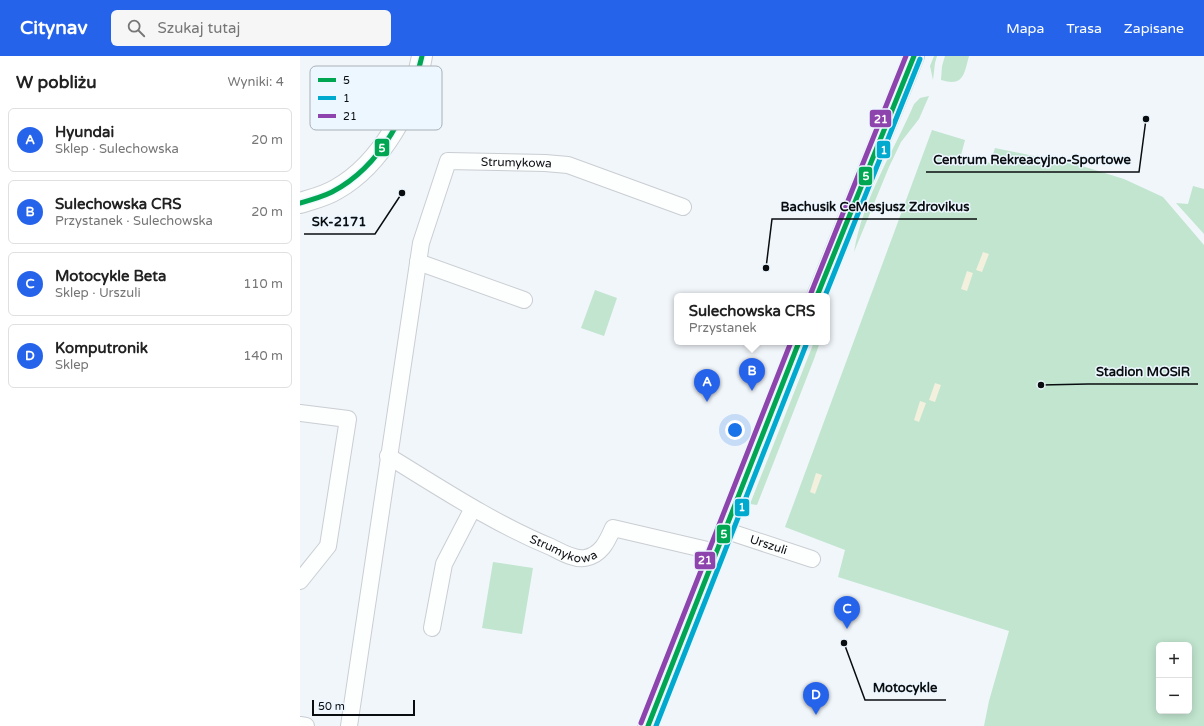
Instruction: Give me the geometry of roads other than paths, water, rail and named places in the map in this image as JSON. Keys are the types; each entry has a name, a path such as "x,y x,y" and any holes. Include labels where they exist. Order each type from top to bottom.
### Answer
{"street":[{"path":"419,66 422,56"},
{"path":"818,293 914,56"},
{"path":"300,203 326,194 348,182 384,145 392,130"},
{"name":"Strumykowa","path":"349,726 418,262 426,224 448,161 546,163 568,165 683,207"},
{"path":"418,262 524,300"},
{"path":"648,726 798,345"},
{"path":"300,413 348,419 328,546 300,581"},
{"name":"Strumykowa","path":"388,456 515,532 571,556 584,558 597,554 607,543 613,528 716,552"},
{"path":"432,628 444,564 473,508"},
{"name":"Urszuli","path":"724,530 812,559"},
{"path":"300,725 306,726"}],"place":[{"name":"Centrum Rekreacyjno-Sportowe","path":"1146,119"},
{"name":"SK-2171","path":"402,193"},
{"name":"Bachusik CeMesjusz Zdrovikus","path":"766,268"},
{"name":"Stadion MOSiR","path":"1041,385"},
{"name":"Sulechowska CRS","path":"752,391"},
{"name":"Hyundai","path":"707,402"},
{"name":"Motocykle Beta","path":"847,629"},
{"name":"Motocykle","path":"844,643"},
{"name":"Komputronik","path":"816,715"}]}
